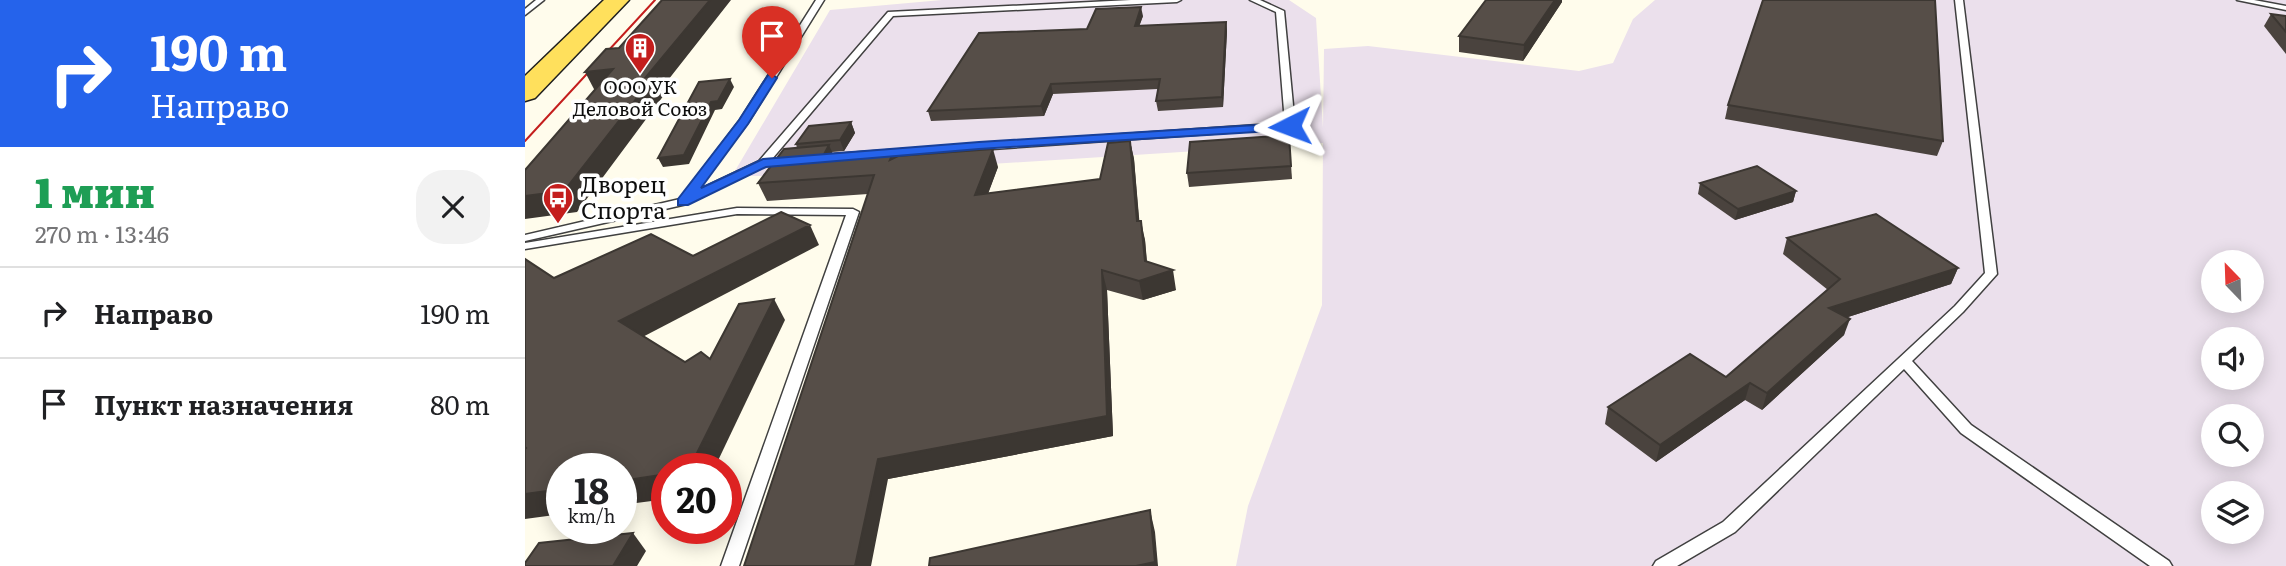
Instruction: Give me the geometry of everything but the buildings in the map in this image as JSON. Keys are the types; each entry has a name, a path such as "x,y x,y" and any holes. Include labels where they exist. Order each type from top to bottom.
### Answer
{"main road":[{"path":"555,28 585,0"},
{"path":"525,92 617,0"}],"lane":[{"path":"525,13 540,0"},
{"path":"683,202 744,121 820,0"},
{"path":"763,163 891,14 1177,0"},
{"path":"817,159 1290,126 1280,11 1254,0"},
{"path":"1662,566 1729,527 1959,309 1991,274 1959,0"},
{"path":"2241,0 2286,8"},
{"path":"525,238 683,202 763,163 804,160"},
{"path":"525,246 737,211 853,212 730,566"},
{"path":"1904,361 1966,429 2162,566"}],"shaded area":[{"path":"942,0 1289,0 1316,18 1323,128 1324,49 1368,46 1579,71 1613,63 1633,19 1655,0 2286,0 2286,566 1236,566 1248,506 1322,305 1323,143 802,176 732,176 830,10"}],"tram line":[{"path":"525,141 655,0"}],"place":[{"name":"ООО УК Деловой Союз","path":"640,75"},
{"name":"Дворец Спорта","path":"558,225"}],"route":[{"path":"772,78 744,121 683,202 763,163 1290,126"}]}
